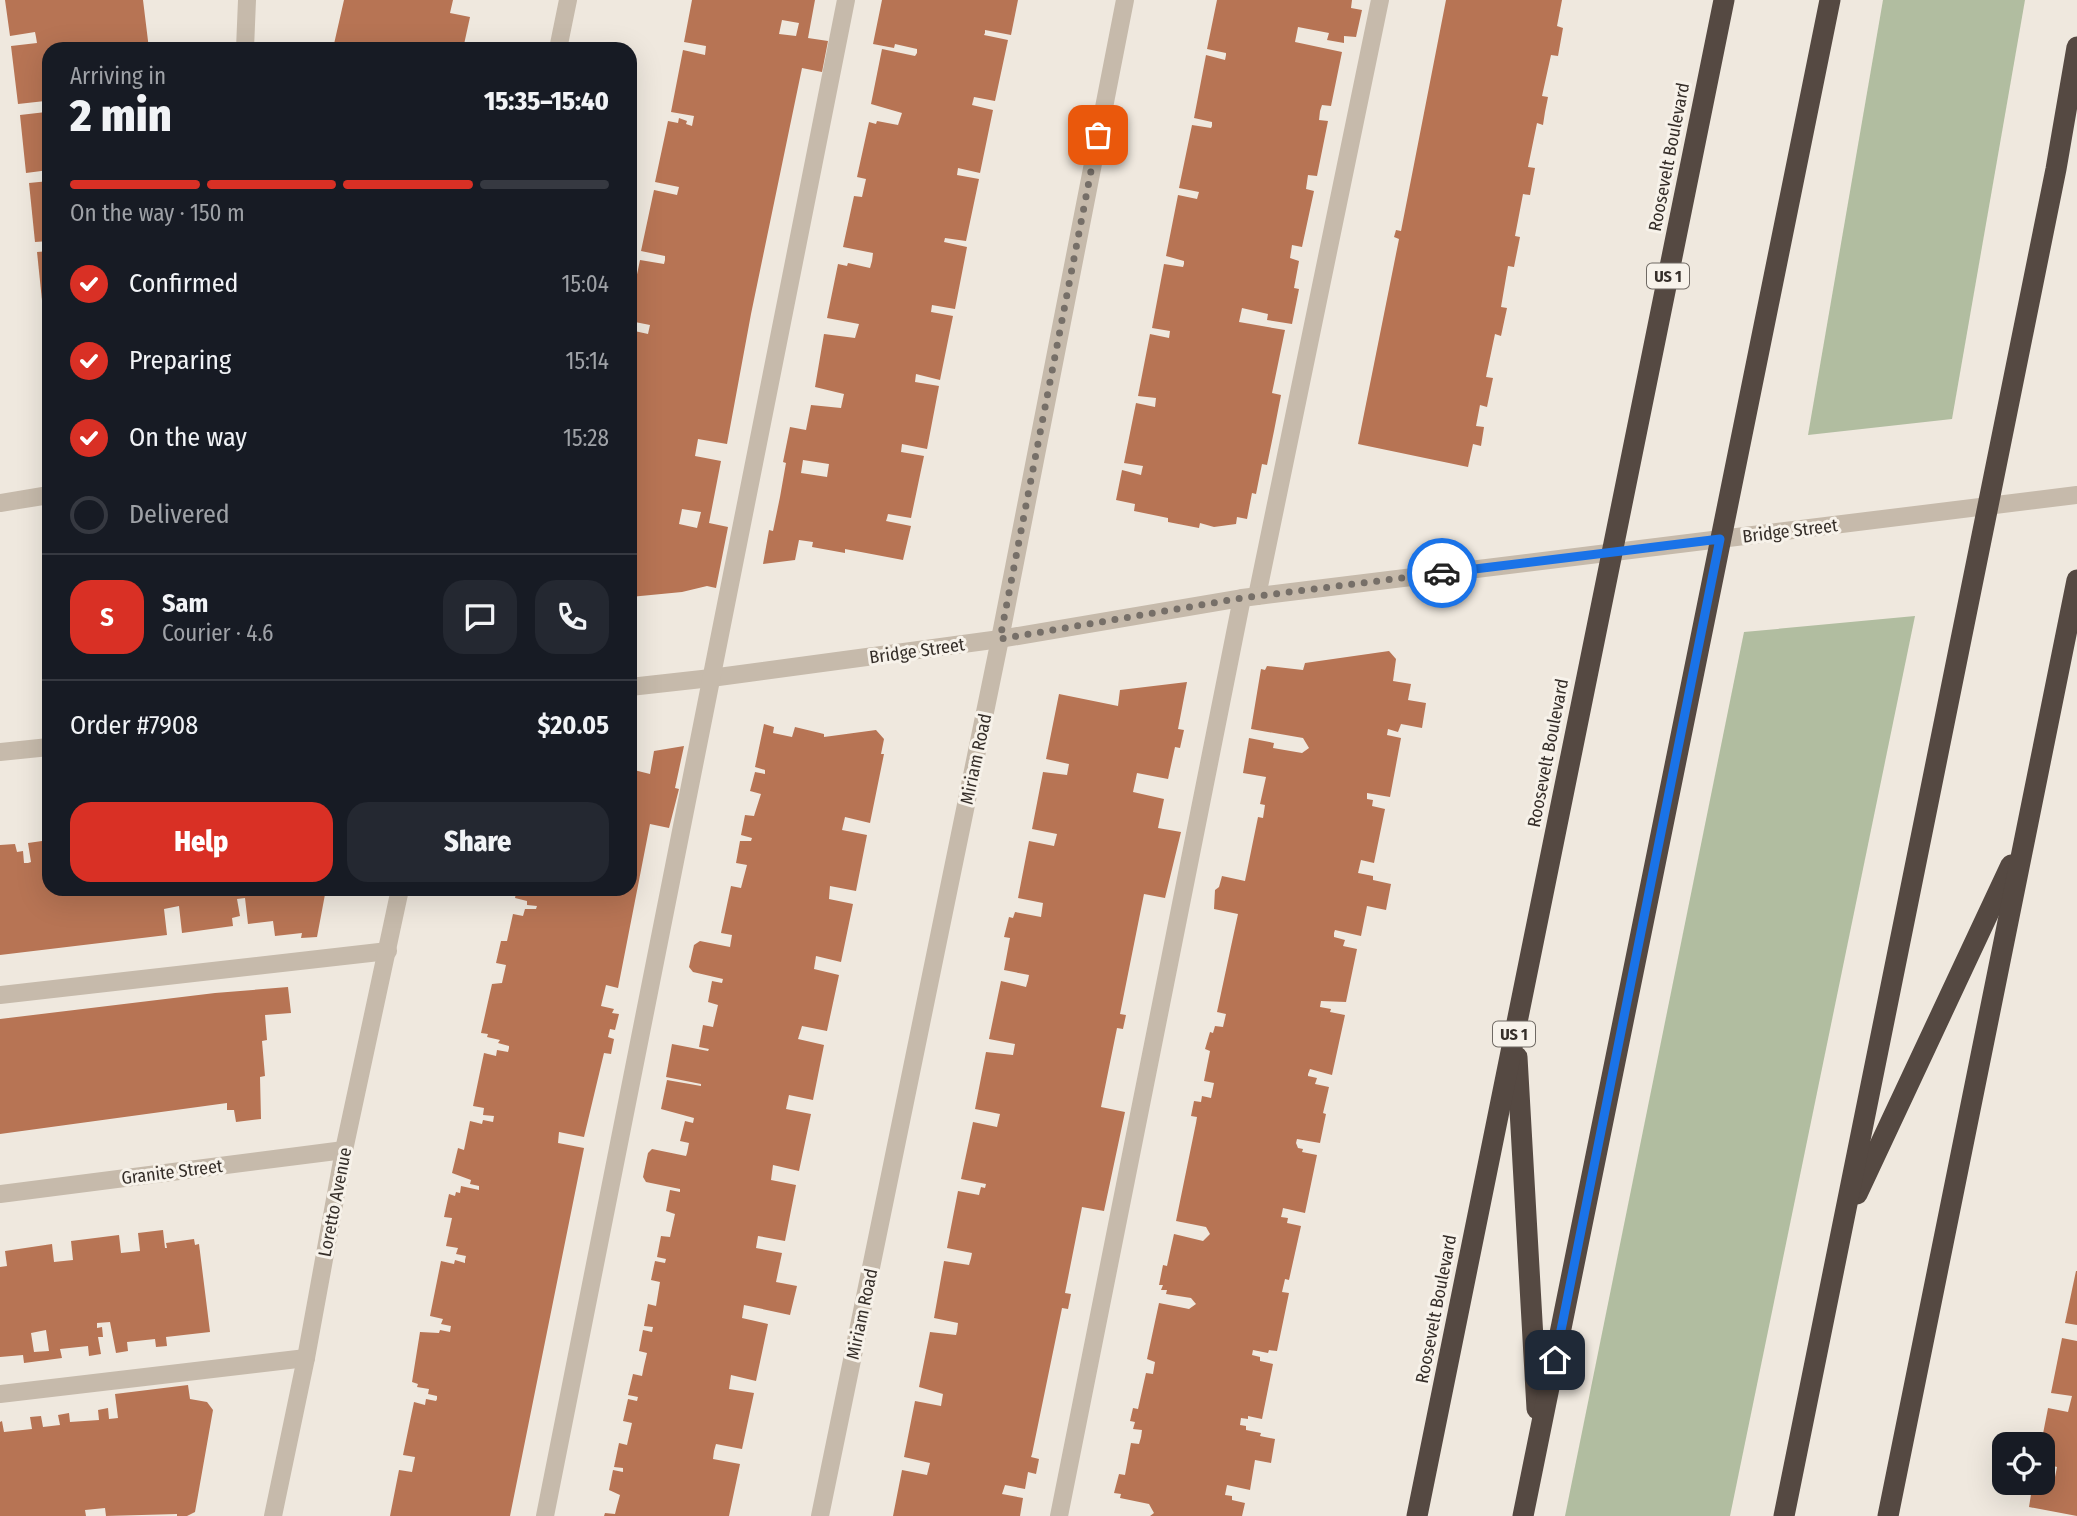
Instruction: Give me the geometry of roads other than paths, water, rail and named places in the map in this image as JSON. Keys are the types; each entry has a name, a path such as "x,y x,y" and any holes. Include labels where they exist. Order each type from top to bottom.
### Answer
{"highway":[{"name":"Roosevelt Boulevard","path":"1417,1516 1724,0"},
{"path":"1524,1516 1830,0"},
{"path":"1784,1516 2056,169 2077,47"},
{"path":"1888,1516 2077,580"},
{"path":"1843,1224 2026,832"},
{"path":"1516,1027 1539,1440"}],"street":[{"path":"245,42 247,0"},
{"path":"559,42 568,0"},
{"path":"545,1516 846,0"},
{"name":"Miriam Road","path":"820,1516 1000,639 1125,0"},
{"path":"1059,1516 1249,597 1380,0"},
{"name":"Bridge Street","path":"637,686 1000,639 1249,597 2077,495"},
{"path":"0,503 42,496"},
{"path":"0,751 42,748"},
{"name":"Loretto Avenue","path":"273,1516 306,1358 344,1150 399,896"},
{"path":"0,995 388,951"},
{"name":"Granite Street","path":"0,1194 344,1150"},
{"path":"0,1394 306,1358"}]}
